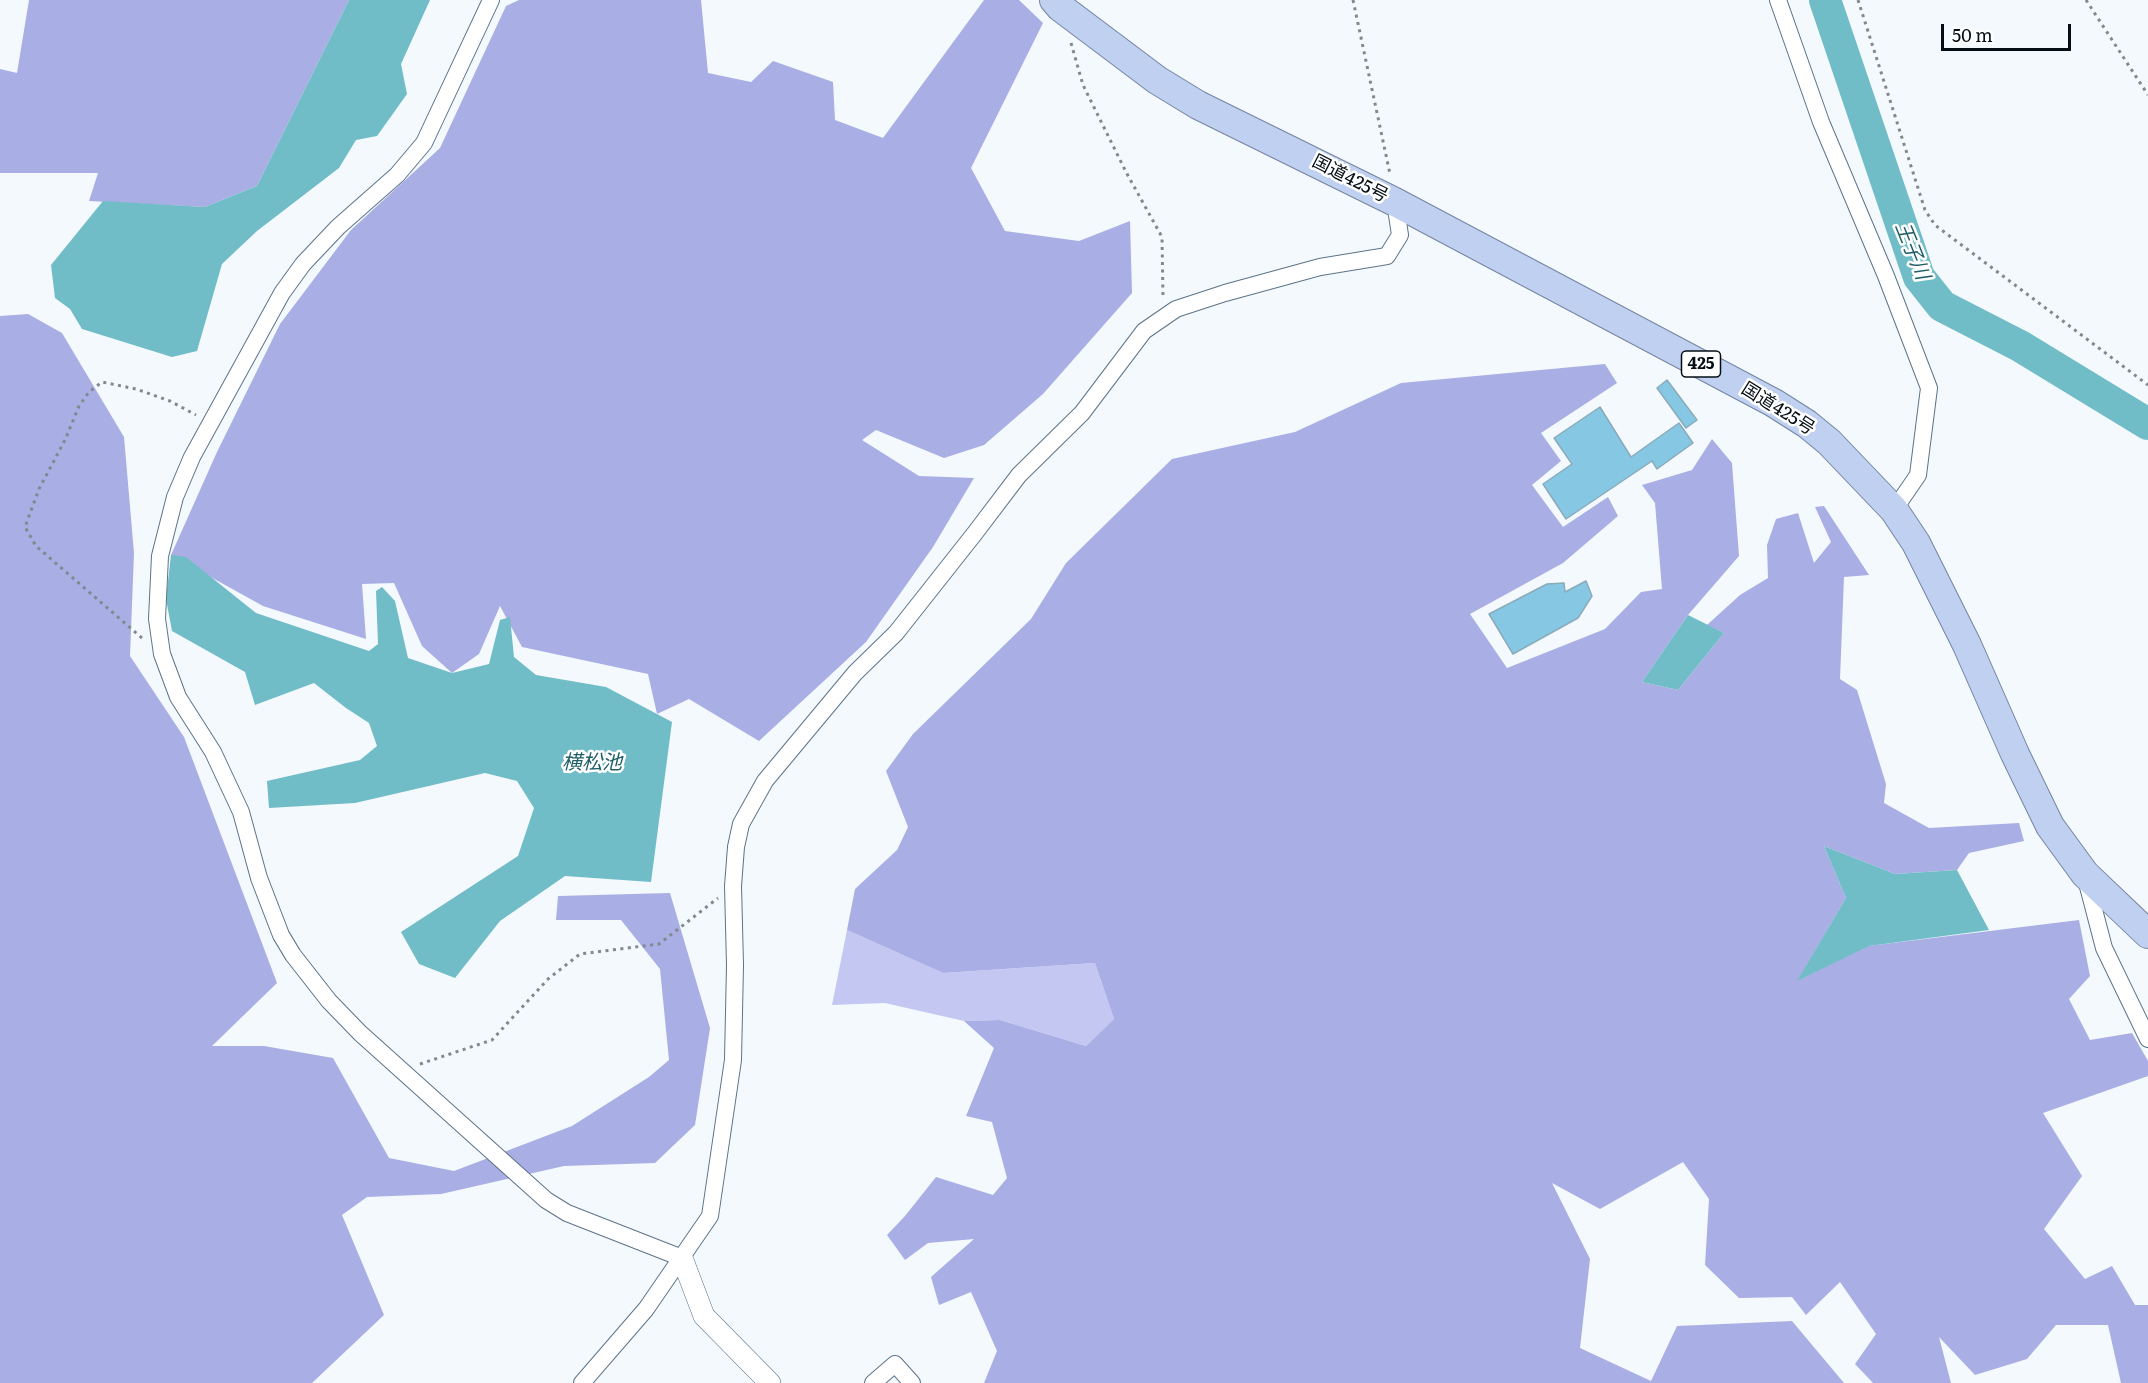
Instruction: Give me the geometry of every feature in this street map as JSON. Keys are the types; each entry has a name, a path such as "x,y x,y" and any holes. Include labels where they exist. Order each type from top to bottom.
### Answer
{"highway":[{"name":"国道425号","path":"1054,0 1069,14 1157,80 1198,105 1395,202 1774,403 1807,424 1828,442 1894,510 1926,560 2050,826 2085,874 2148,934"}],"street":[{"path":"491,0 424,143 397,175 338,227 303,264 282,293 192,457 175,497 160,556 157,619 162,654 178,697 213,752 241,812 259,878 287,945 329,1001 401,1070 546,1200 567,1212 682,1258 704,1316 770,1383"},
{"path":"1778,0 1821,122 1886,276 1929,388 1917,475 1894,510"},
{"path":"582,1383 645,1309 710,1216 733,1060 735,965 733,886 736,847 741,824 765,781 855,673 896,633 1018,475 1082,413 1144,331 1176,309 1236,290 1320,267 1387,256 1400,235 1395,202"},
{"path":"2085,874 2104,948 2148,1036"},
{"path":"873,1383 894,1364 912,1383"}],"path":[{"path":"1353,0 1395,202"},
{"path":"1858,0 1925,210 1935,225 2148,385"},
{"path":"2086,0 2148,95"},
{"path":"1070,40 1083,85 1161,237 1164,318"},
{"path":"162,654 36,546 25,527 39,489 65,440 79,406 89,392 102,382 136,389 170,401 210,424"},
{"path":"401,1070 492,1040 548,979 580,954 659,944 733,886"}],"shaded area":[{"path":"29,0 349,0 257,186 205,207 89,201 98,173 0,173 0,69 17,73"},
{"path":"519,0 701,0 708,73 751,82 773,61 833,82 835,120 883,138 984,0 1019,0 1043,23 971,168 1005,231 1079,241 1130,221 1132,293 1043,394 984,445 944,458 876,430 862,440 919,476 974,478 933,547 866,642 759,741 689,699 657,714 648,674 522,647 500,606 479,654 452,673 422,646 394,583 362,584 366,639 263,606 171,555 217,452 280,324 351,230 440,148 506,6"},
{"path":"28,314 62,333 124,437 134,553 130,656 184,737 277,983 212,1046 264,1046 333,1058 389,1158 454,1171 572,1126 649,1077 669,1060 660,969 621,920 556,920 558,896 670,893 710,1028 695,1125 655,1163 564,1166 441,1194 367,1197 342,1215 384,1315 312,1383 0,1383 0,316"},
{"path":"1605,364 1617,383 1541,433 1561,461 1532,485 1563,527 1608,497 1618,516 1563,563 1470,614 1507,668 1605,629 1641,592 1662,589 1655,503 1642,485 1692,470 1712,439 1732,463 1739,556 1688,615 1642,682 1678,690 1724,633 1707,625 1740,595 1768,578 1767,545 1776,519 1798,513 1814,563 1831,542 1815,507 1824,506 1869,575 1844,577 1840,679 1857,690 1886,784 1884,803 1929,828 2019,823 2024,841 1969,853 1957,870 1895,874 1824,846 1846,898 1798,980 1868,946 2079,920 2090,976 2069,999 2090,1040 2132,1033 2148,1061 2148,1076 2043,1113 2082,1176 2044,1229 2085,1279 2112,1266 2135,1305 2148,1305 2148,1383 2121,1383 2108,1325 2056,1325 2027,1359 1975,1375 1939,1337 1951,1383 1873,1383 1855,1364 1876,1334 1840,1282 1806,1315 1792,1297 1739,1298 1705,1265 1709,1199 1683,1162 1600,1209 1552,1183 1590,1259 1580,1348 1651,1381 1677,1326 1792,1321 1844,1383 984,1383 997,1351 971,1292 939,1305 931,1277 974,1239 928,1243 905,1260 887,1235 936,1177 993,1195 1007,1178 992,1122 966,1116 994,1048 964,1021 1000,1020 1086,1046 1114,1019 1095,963 943,973 847,930 855,889 897,850 908,827 886,771 913,734 1031,619 1066,563 1172,459 1295,432 1401,383"},
{"path":"847,930 943,973 1095,963 1114,1019 1086,1046 1000,1020 964,1021 885,1003 832,1005"}],"water":[{"path":"349,0 430,0 401,64 407,94 377,136 356,140 339,168 257,231 222,264 197,351 172,357 82,329 70,309 55,298 51,265 103,201 205,207 257,186"},
{"name":"横松池","path":"171,555 186,557 256,613 369,651 378,644 376,591 382,587 395,601 408,658 452,673 489,664 500,620 510,617 514,657 536,675 606,687 672,722 651,882 565,876 500,921 455,978 419,964 401,932 518,856 534,808 517,781 485,773 355,803 269,808 267,781 360,760 377,746 369,723 314,683 255,705 245,672 172,631 166,599"},
{"path":"1688,615 1724,633 1678,690 1642,682"},
{"path":"1824,846 1895,874 1957,870 1989,930 1869,946 1797,981 1846,898"}],"building":[{"path":"1667,380 1697,420 1686,428 1657,388"},
{"path":"1600,407 1631,457 1679,423 1693,443 1657,469 1652,461 1566,519 1543,484 1572,464 1554,438"},
{"path":"1586,581 1592,596 1578,618 1513,654 1489,614 1547,584 1564,583 1565,592"}],"waterway":[{"name":"王子川","path":"1825,0 1919,277 1942,306 2020,346 2148,424"}]}
